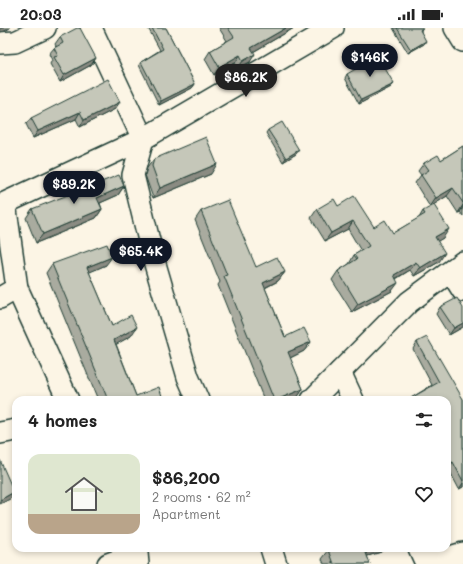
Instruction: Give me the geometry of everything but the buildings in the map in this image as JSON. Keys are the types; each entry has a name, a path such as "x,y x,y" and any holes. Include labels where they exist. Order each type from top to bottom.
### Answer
{"street":[{"path":"0,43 15,42 45,28"},
{"path":"91,28 143,139 133,175 168,309 188,377 196,396"},
{"path":"66,396 8,293 3,202 143,139 333,28"},
{"path":"455,28 463,41"},
{"path":"316,396 409,302 457,267 463,291"},
{"path":"340,372 351,396"},
{"path":"0,433 12,431"},
{"path":"272,552 276,564"},
{"path":"421,552 424,559 437,562 463,553"},
{"path":"108,564 138,553"}]}
